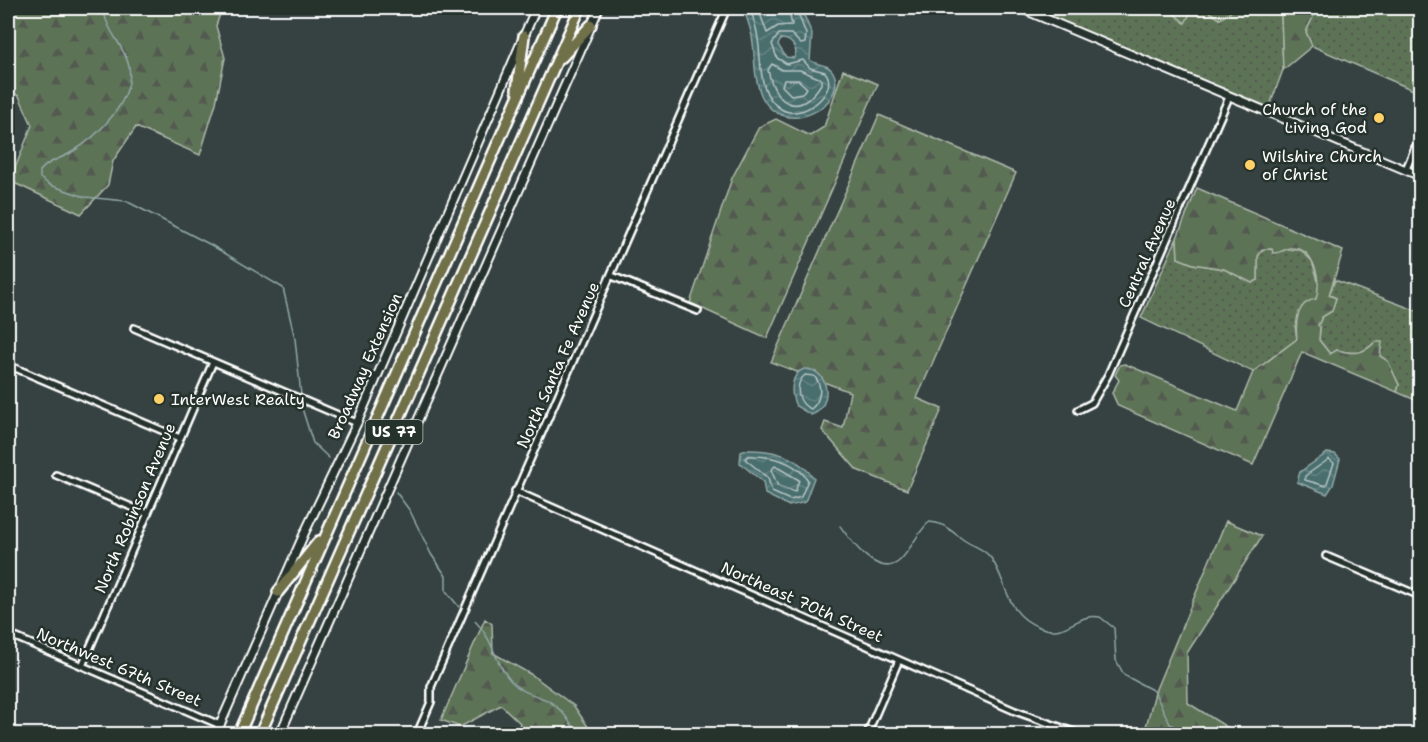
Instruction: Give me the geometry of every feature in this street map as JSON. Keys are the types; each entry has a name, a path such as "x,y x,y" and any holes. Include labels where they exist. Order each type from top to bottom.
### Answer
{"highway":[{"name":"Broadway Extension","path":"239,735 557,8"},
{"name":"US 77","path":"260,735 580,8"},
{"path":"555,65 591,25"},
{"path":"516,100 524,36"},
{"path":"278,592 328,530"}],"main road":[{"name":"Broadway Extension","path":"216,735 278,592 357,423 536,8"},
{"path":"280,735 599,8"},
{"path":"1020,8 1420,176"}],"street":[{"name":"North Santa Fe Avenue","path":"417,735 431,702 431,687 727,8"},
{"name":"Central Avenue","path":"1078,410 1092,403 1108,375 1229,97"},
{"path":"1406,170 1420,136"},
{"path":"612,276 698,311"},
{"path":"134,328 357,423"},
{"name":"North Robinson Avenue","path":"82,666 213,362"},
{"path":"8,365 180,438"},
{"path":"56,476 148,514"},
{"name":"Northeast 70th Street","path":"515,491 1015,711 1079,735"},
{"path":"1326,556 1420,596"},
{"name":"Northwest 67th Street","path":"8,634 220,725"},
{"path":"867,735 899,660"}],"green space":[{"path":"8,8 222,8 216,26 225,58 216,103 200,155 136,127 113,161 108,185 81,214 10,181 32,125 19,96 8,90"},
{"path":"1029,8 1171,8 1170,10 1184,22 1193,8 1204,8 1220,19 1236,8 1274,8 1281,15 1283,70 1269,108"},
{"path":"1171,8 1193,8 1185,23 1170,10"},
{"path":"1204,8 1236,8 1220,19"},
{"path":"1274,8 1317,8 1306,32 1312,46 1283,70 1281,15"},
{"path":"1317,8 1420,8 1420,93 1312,46 1306,32"},
{"path":"843,70 878,84 767,338 690,303 732,178 759,127 776,119 810,136 824,127"},
{"path":"879,115 1016,173 917,398 942,409 907,490 857,470 822,430 825,422 843,428 850,392 771,362"},
{"path":"1197,188 1343,251 1329,295 1336,298 1332,311 1322,317 1318,325 1320,327 1319,340 1330,354 1337,350 1358,352 1375,342 1382,342 1380,356 1388,361 1399,385 1397,392 1302,352 1253,465 1118,406 1112,393 1119,380 1115,375 1120,365 1125,364 1237,411 1253,372 1297,339 1296,326 1301,308 1316,299 1318,284 1315,266 1311,259 1299,249 1290,248 1273,253 1272,249 1263,249 1258,256 1258,280 1252,283 1224,269 1193,264 1178,258 1177,238"},
{"path":"1177,238 1178,258 1193,264 1224,269 1252,283 1258,280 1258,256 1263,249 1301,250 1312,261 1320,286 1316,299 1295,326 1297,339 1253,372 1141,318"},
{"path":"1335,280 1420,312 1420,402 1397,392 1399,385 1388,362 1380,356 1375,342 1362,351 1353,353 1337,350 1330,354 1319,340 1320,328 1318,326 1322,317 1332,311 1336,298 1329,295"},
{"path":"1226,521 1262,536 1187,653 1188,703 1238,734 1144,734 1156,689"},
{"path":"485,619 492,624 493,653 532,675 574,706 593,734 517,734 520,723 501,705 460,727 441,720"}],"water":[{"path":"743,8 801,8 812,34 810,60 831,69 836,84 832,95 824,105 813,113 799,117 786,116 773,110 762,97 755,70 752,38","holes":["781,39 791,42 794,47 796,52 794,58 786,57 778,45"]},
{"path":"804,369 813,370 819,375 826,389 823,404 811,415 796,406 793,396 792,385 796,375"},
{"path":"746,450 783,455 807,470 814,478 805,502 789,506 765,494 763,482 740,463 741,452"},
{"path":"1327,453 1335,454 1340,459 1333,485 1327,494 1297,482 1300,472"}],"waterway":[{"path":"104,8 107,23 124,52 129,67 126,92 103,127 72,152 44,167 40,171 40,178 50,185 85,197 126,201 211,245 283,288 295,339 301,395"},
{"path":"300,402 313,443 329,458"},
{"path":"396,492 410,511 431,554 446,576 446,591 459,607"},
{"path":"840,526 865,555 881,565 890,566 902,558 929,522 939,524 988,554 997,568 1013,606 1028,621 1039,627 1057,630 1084,618 1100,617 1114,628 1116,660 1124,675 1154,691 1170,724 1187,734"},
{"path":"475,621 487,636 501,667 511,681 524,691 552,703 579,734"}],"place":[{"name":"Church of the Living God","path":"1379,118"},
{"name":"Wilshire Church of Christ","path":"1250,165"},
{"name":"InterWest Realty","path":"159,399"}]}
